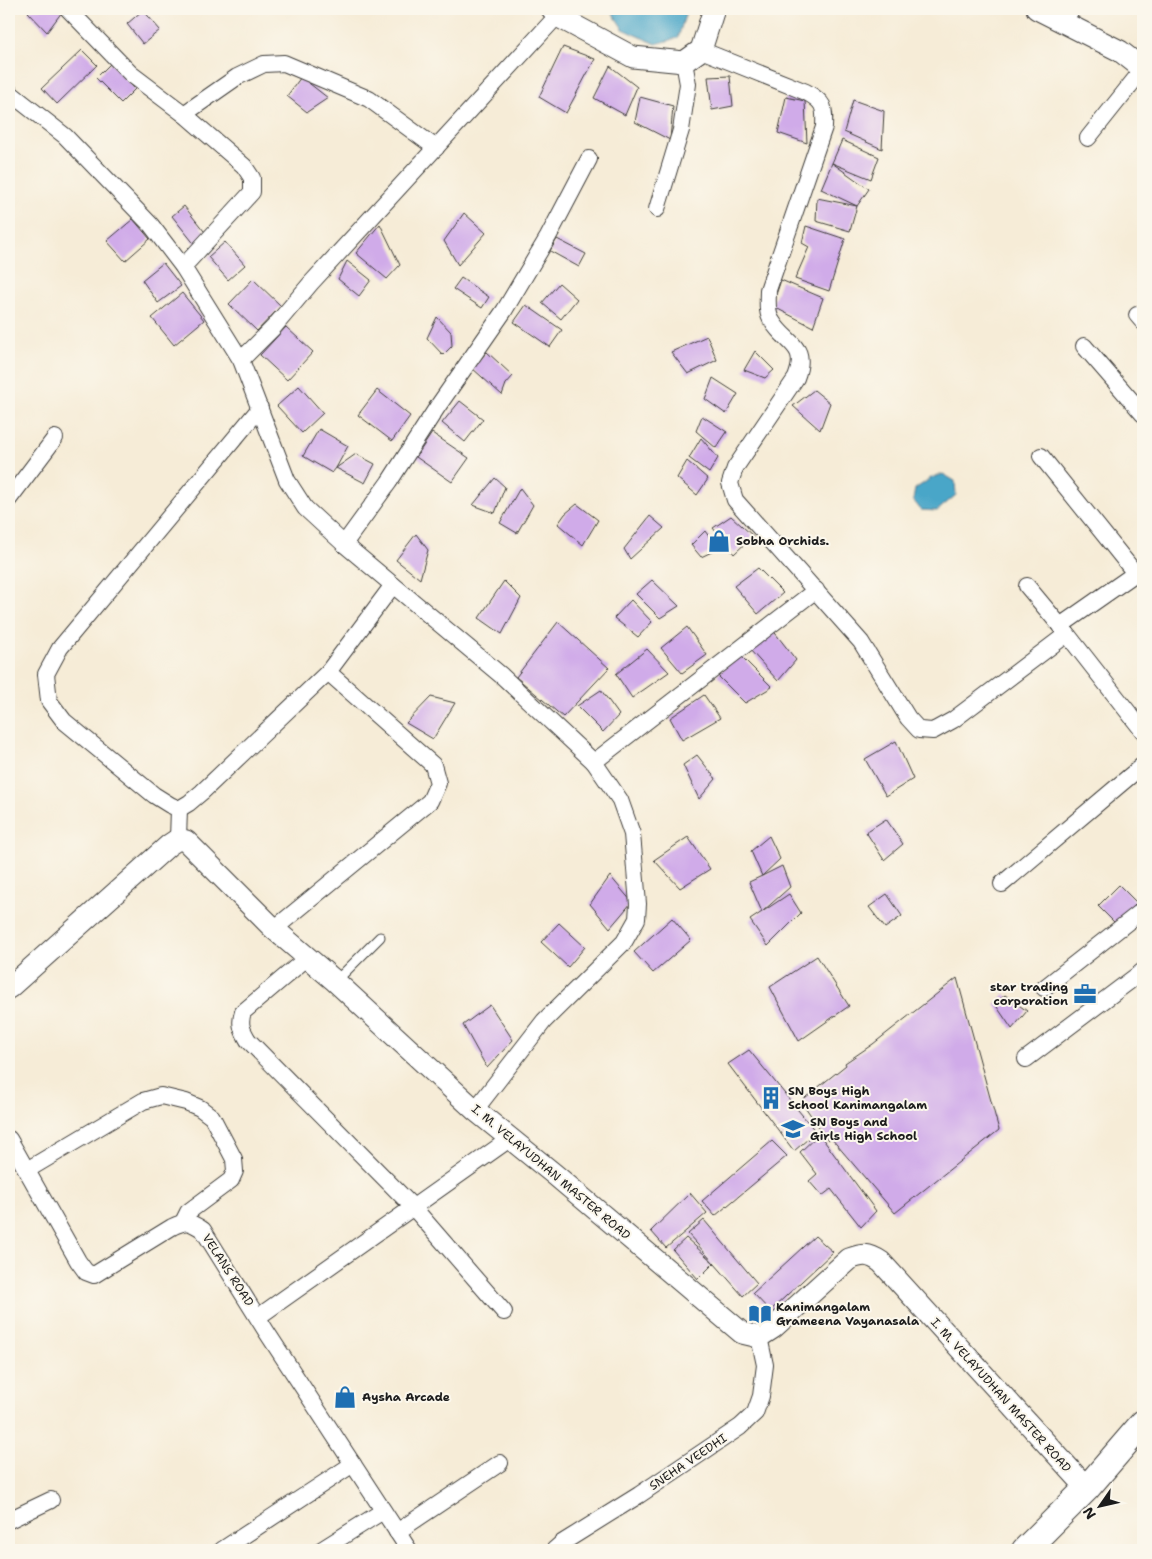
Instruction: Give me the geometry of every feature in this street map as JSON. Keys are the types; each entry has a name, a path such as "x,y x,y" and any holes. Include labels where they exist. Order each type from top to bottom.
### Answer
{"main road":[{"path":"1025,1550 1087,1488 1143,1423"}],"street":[{"path":"68,9 131,74 184,114 244,166 252,178 252,192 183,267"},
{"path":"657,209 681,130 692,56 714,9"},
{"path":"1037,9 1066,14 1143,69 1088,138"},
{"path":"241,360 273,328 311,283 436,148 554,12 633,57 692,56 806,92 818,99 823,105 824,127 768,290 767,304 771,321 798,350 800,366 796,378 735,468 730,483 735,500 861,642 908,718 919,730 933,731 953,720 1139,571 1041,456"},
{"path":"184,114 244,74 264,64 284,63 369,99 436,148"},
{"path":"9,92 65,136 151,225 183,267 241,360 287,480 305,508 344,544 502,676 594,762 620,800 632,834 638,904 636,920 624,942 544,1022 476,1110"},
{"path":"344,544 389,482 438,406 504,311 548,237 589,158"},
{"path":"1084,346 1143,414"},
{"path":"179,809 154,795 64,721 49,701 46,674 60,648 260,408"},
{"path":"9,499 55,438"},
{"path":"179,809 196,798 328,672 393,585"},
{"path":"1027,586 1064,630 1143,732"},
{"path":"594,762 816,590"},
{"path":"274,929 430,801 438,782 433,766 328,672"},
{"path":"1002,884 1143,765"},
{"path":"9,988 178,839 179,809"},
{"name":"I. M. VELAYUDHAN MASTER ROAD","path":"178,839 186,841 274,929 336,981 476,1110 742,1333 760,1336 773,1328 849,1259 860,1255 871,1255 881,1262 1087,1488"},
{"path":"1044,988 1143,910"},
{"path":"308,957 242,1012 240,1021 243,1032 248,1040 412,1207 504,1312"},
{"path":"1026,1059 1143,971"},
{"path":"9,1139 78,1261 86,1272 94,1275 183,1222 188,1212 231,1180 235,1171 234,1159 212,1117 200,1108 186,1102 161,1096 143,1101 28,1170"},
{"path":"258,1317 510,1138"},
{"name":"VELANS ROAD","path":"183,1222 193,1223 203,1230 409,1550"},
{"name":"SNEHA VEEDHI","path":"554,1550 562,1542 640,1495 740,1427 755,1413 761,1396 765,1365 760,1336"},
{"path":"397,1532 500,1463"},
{"path":"222,1550 353,1464"},
{"path":"9,1520 50,1500"},
{"path":"321,1550 383,1511"}],"lane":[{"path":"336,981 380,937"}],"water":[{"path":"610,9 687,9 678,38 656,44 623,29"},
{"path":"943,474 955,481 956,495 937,511 921,510 913,500 915,489 931,478"}],"building":[{"path":"32,9 59,9 62,12 47,32 28,12"},
{"path":"382,9 399,9 387,16"},
{"path":"143,10 160,30 143,44 127,24"},
{"path":"563,47 595,59 566,113 539,97"},
{"path":"82,50 97,65 57,104 42,88"},
{"path":"111,63 135,89 121,103 96,78"},
{"path":"610,66 637,87 625,115 594,98"},
{"path":"730,76 733,106 712,110 708,77"},
{"path":"301,77 328,98 307,112 287,96"},
{"path":"640,97 673,106 670,140 635,122"},
{"path":"786,97 805,101 807,143 778,133"},
{"path":"853,100 884,111 882,149 844,132"},
{"path":"842,140 879,157 871,179 832,163"},
{"path":"832,163 869,189 857,206 821,189"},
{"path":"817,198 857,206 850,231 816,221"},
{"path":"184,206 208,236 196,246 172,216"},
{"path":"464,213 486,233 458,265 444,241"},
{"path":"133,219 150,239 125,261 107,241"},
{"path":"380,224 400,265 387,279 356,253"},
{"path":"806,226 845,239 829,291 795,279 809,247 802,243"},
{"path":"557,239 586,254 579,267 550,251"},
{"path":"225,242 245,265 228,280 208,257"},
{"path":"347,261 371,280 359,296 338,279"},
{"path":"163,263 181,286 158,303 142,280"},
{"path":"461,278 489,297 482,308 453,289"},
{"path":"253,279 281,306 257,331 229,304"},
{"path":"781,280 823,298 813,327 772,306"},
{"path":"559,283 577,299 561,319 542,303"},
{"path":"182,293 204,320 174,345 152,318"},
{"path":"526,305 562,330 550,347 514,322"},
{"path":"437,317 451,332 452,346 443,355 427,338"},
{"path":"286,327 313,352 287,380 260,355"},
{"path":"707,336 717,360 688,374 671,352"},
{"path":"755,351 774,370 765,378 744,370"},
{"path":"487,352 513,376 506,384 502,395 472,368"},
{"path":"713,378 738,394 726,414 705,399"},
{"path":"299,386 323,413 302,433 277,406"},
{"path":"377,390 410,416 392,441 358,415"},
{"path":"814,390 830,403 820,430 793,406"},
{"path":"460,401 483,419 465,442 442,423"},
{"path":"702,416 727,432 716,448 696,431"},
{"path":"319,429 348,446 332,473 303,456"},
{"path":"432,433 469,458 452,482 416,457"},
{"path":"701,438 718,458 709,473 689,458"},
{"path":"356,454 375,464 365,483 336,468"},
{"path":"687,461 708,479 697,495 677,478"},
{"path":"495,478 505,487 495,513 473,505"},
{"path":"520,488 533,505 517,533 500,523"},
{"path":"577,504 598,520 583,545 558,524 565,514"},
{"path":"650,516 664,528 630,559 624,549"},
{"path":"731,516 753,536 734,554 713,528"},
{"path":"705,531 718,549 701,557 691,545"},
{"path":"416,534 428,550 420,579 396,560"},
{"path":"758,568 783,593 758,614 734,586"},
{"path":"652,580 679,606 660,618 636,594"},
{"path":"504,581 521,598 502,634 479,618"},
{"path":"631,600 652,622 638,637 614,618"},
{"path":"558,622 609,668 563,717 516,677"},
{"path":"687,627 707,655 682,673 661,648"},
{"path":"772,629 796,660 778,681 750,650"},
{"path":"647,649 669,672 632,698 616,674"},
{"path":"739,654 772,687 745,703 717,675"},
{"path":"601,690 619,715 603,732 577,706"},
{"path":"704,695 720,718 682,740 670,718"},
{"path":"431,697 455,703 433,739 406,723"},
{"path":"896,741 913,779 886,796 865,759"},
{"path":"697,755 716,779 699,799 683,765"},
{"path":"886,819 903,844 884,860 866,832"},
{"path":"769,836 780,859 762,876 751,851"},
{"path":"688,837 710,869 680,888 654,860"},
{"path":"782,866 790,887 762,912 749,882"},
{"path":"610,876 632,902 610,928 590,904"},
{"path":"1119,885 1137,903 1116,924 1098,906"},
{"path":"789,894 801,913 768,946 750,920"},
{"path":"887,894 902,916 885,928 869,907"},
{"path":"672,918 691,940 653,973 634,952"},
{"path":"559,923 585,947 568,967 541,942"},
{"path":"817,956 849,1006 799,1041 770,987"},
{"path":"957,978 999,1130 895,1213 831,1138 828,1140 801,1101 846,1065 845,1063 873,1044"},
{"path":"1005,995 1027,1011 1012,1029 995,1004"},
{"path":"490,1005 513,1040 487,1068 463,1025"},
{"name":"SN Boys High School Kanimangalam","path":"749,1050 816,1132 794,1151 728,1064"},
{"name":"SN Boys High School Kanimangalam","path":"819,1134 876,1211 861,1227 831,1189 822,1196 809,1181 817,1174 800,1152"},
{"name":"SN Boys High School Kanimangalam","path":"772,1141 787,1156 715,1216 702,1201"},
{"path":"690,1193 707,1213 666,1248 651,1231"},
{"path":"704,1220 757,1283 743,1296 688,1234"},
{"path":"815,1236 833,1252 770,1311 753,1293"},
{"path":"686,1238 714,1263 698,1279 673,1250"}],"place":[{"name":"Sobha Orchids.","path":"719,541"},
{"name":"star trading corporation","path":"1085,994"},
{"name":"SN Boys High School Kanimangalam","path":"771,1098"},
{"name":"SN Boys and Girls High School","path":"793,1129"},
{"name":"Kanimangalam Grameena Vayanasala","path":"760,1314"},
{"name":"Aysha Arcade","path":"345,1397"}]}
